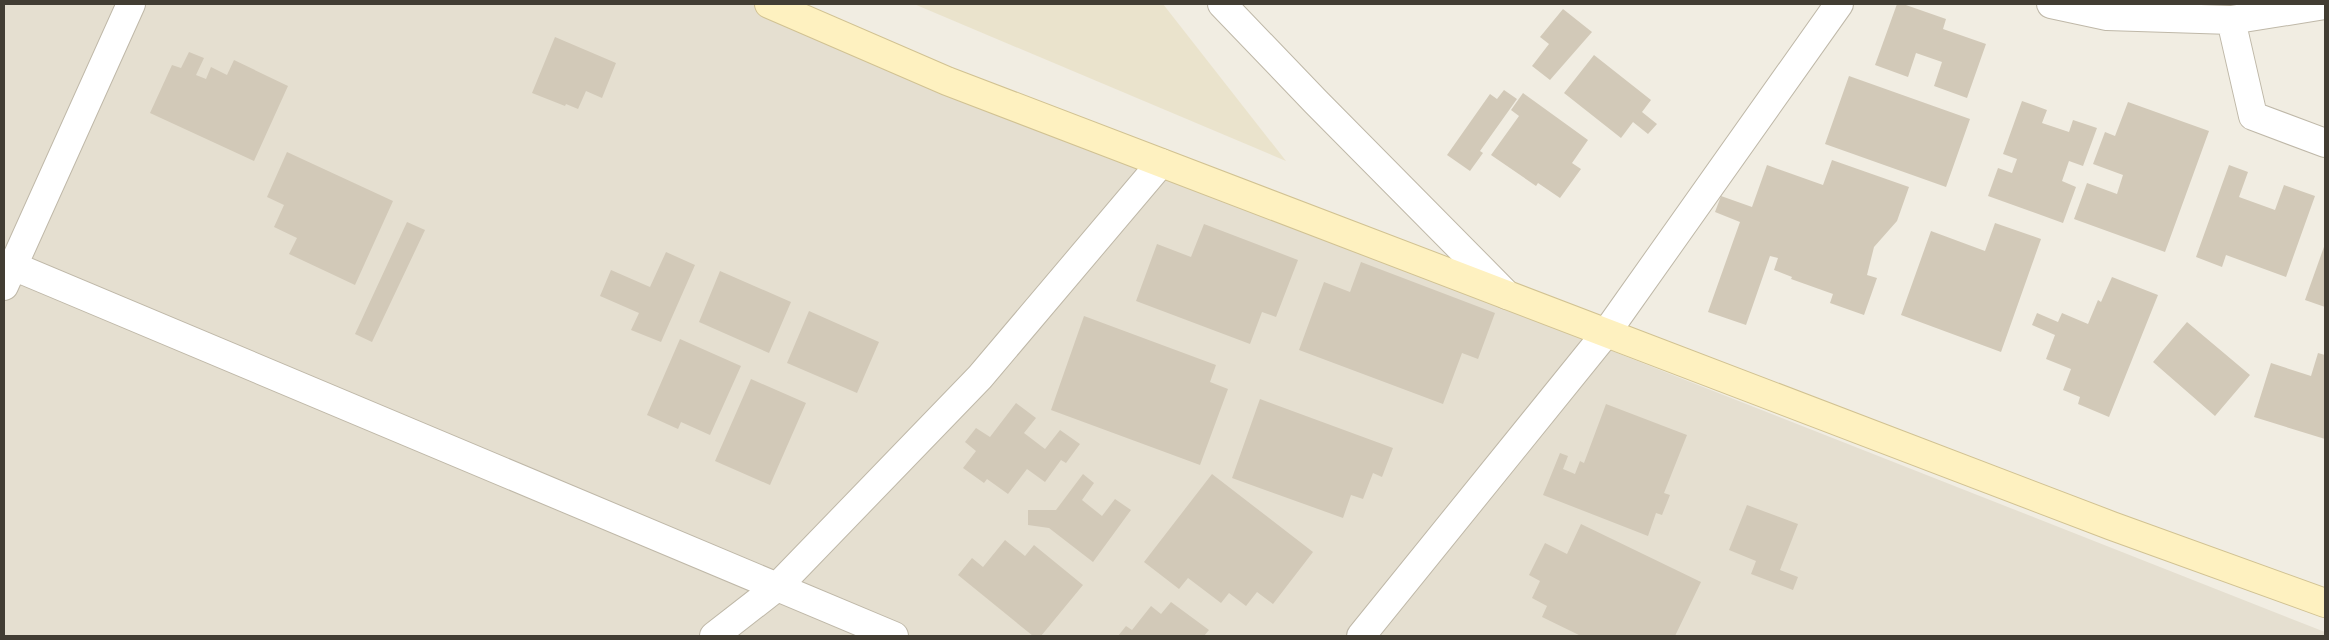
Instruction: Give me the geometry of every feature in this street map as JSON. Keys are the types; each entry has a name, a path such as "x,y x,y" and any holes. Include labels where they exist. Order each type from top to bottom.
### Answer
{"street":[{"path":"131,4 8,276 894,636"},
{"path":"769,4 947,81 2112,526 2325,604"},
{"path":"1222,4 1507,295"},
{"path":"1361,636 1606,333 1839,4"},
{"path":"2051,4 2107,16 2231,20 2325,5"},
{"path":"2231,20 2253,116 2325,143"},
{"path":"714,636 777,587 980,377 1161,163"}],"shaded area":[{"path":"4,4 752,4 1551,327 2325,632 2325,636 4,636"},
{"path":"914,4 1163,4 1286,161"}],"building":[{"path":"1897,4 1903,4 1946,19 1943,29 1986,44 1967,98 1934,86 1942,62 1916,53 1908,77 1875,65"},
{"path":"1563,9 1592,32 1550,80 1532,66 1549,44 1540,37"},
{"path":"555,37 616,63 602,98 586,91 578,109 532,93"},
{"path":"189,52 204,58 196,75 206,79 211,67 227,75 234,60 288,86 254,161 150,113 172,65 181,68"},
{"path":"1594,55 1651,100 1642,112 1657,124 1648,134 1633,122 1621,138 1564,93"},
{"path":"1849,76 1970,119 1946,187 1825,144"},
{"path":"1504,90 1517,99 1480,151 1483,153 1470,171 1447,155 1490,94 1497,99"},
{"path":"1523,93 1588,140 1572,163 1581,169 1560,198 1538,183 1536,186 1491,155 1519,116 1511,110"},
{"path":"2022,101 2047,110 2042,123 2069,132 2073,120 2097,128 2083,166 2069,161 2062,181 2076,187 2063,223 1988,196 1998,168 2012,173 2017,159 2003,154"},
{"path":"2128,102 2209,131 2165,252 2074,219 2087,183 2117,194 2123,175 2093,164 2105,132 2115,136"},
{"path":"287,152 393,201 355,285 289,254 297,238 274,227 284,205 267,197"},
{"path":"1832,160 1909,187 1897,221 1874,247 1867,275 1877,278 1864,315 1830,303 1833,294 1791,279 1792,277 1774,270 1778,258 1770,256 1746,325 1708,312 1740,222 1715,212 1721,196 1752,207 1767,165 1823,185"},
{"path":"2229,165 2248,172 2239,197 2275,210 2284,185 2315,196 2286,277 2226,255 2222,267 2196,257"},
{"path":"407,222 425,230 372,342 355,334"},
{"path":"1995,223 2041,239 2001,352 1901,315 1931,231 1985,251"},
{"path":"1204,224 1298,260 1276,317 1262,312 1250,344 1136,301 1157,244 1191,257"},
{"path":"2325,244 2325,307 2305,300"},
{"path":"666,252 695,265 661,342 631,330 639,313 600,296 611,270 650,287"},
{"path":"1361,262 1495,313 1478,359 1462,353 1443,404 1299,350 1324,282 1350,292"},
{"path":"720,271 791,302 769,353 699,322"},
{"path":"2112,277 2158,295 2109,417 2078,404 2080,397 2063,390 2071,369 2046,359 2055,335 2032,325 2037,313 2058,322 2062,313 2088,324 2098,300 2101,302"},
{"path":"809,311 879,342 857,393 787,363"},
{"path":"1084,316 1216,365 1210,382 1228,389 1200,465 1051,410"},
{"path":"2187,322 2250,375 2215,416 2153,362"},
{"path":"680,339 741,366 710,435 681,422 678,429 647,415"},
{"path":"2318,353 2325,355 2325,439 2254,417 2271,363 2311,376"},
{"path":"751,379 806,403 770,485 715,461"},
{"path":"1260,399 1393,448 1382,477 1373,473 1363,499 1351,495 1343,518 1232,478"},
{"path":"1016,403 1036,418 1024,433 1045,449 1060,430 1080,444 1066,463 1061,460 1045,482 1027,469 1008,494 987,479 984,483 963,468 976,451 965,442 976,428 990,437"},
{"path":"1606,404 1687,435 1664,493 1670,495 1662,515 1656,513 1648,536 1543,495 1560,453 1568,456 1563,469 1575,474 1580,461 1584,463"},
{"path":"1083,474 1094,483 1082,500 1102,516 1115,499 1131,510 1093,562 1049,528 1028,525 1028,510 1056,510"},
{"path":"1212,474 1313,552 1273,604 1257,592 1246,606 1229,593 1221,603 1188,578 1179,589 1144,562"},
{"path":"1747,505 1798,524 1780,570 1798,577 1793,590 1751,574 1756,561 1729,550"},
{"path":"1581,524 1701,582 1675,636 1581,636 1542,617 1547,606 1532,598 1540,581 1529,575 1545,543 1567,554"},
{"path":"1005,540 1025,556 1034,545 1083,585 1041,636 1033,636 958,575 972,558 983,567"},
{"path":"1171,602 1209,630 1204,636 1118,636 1126,626 1132,630 1151,606 1161,614"}]}
